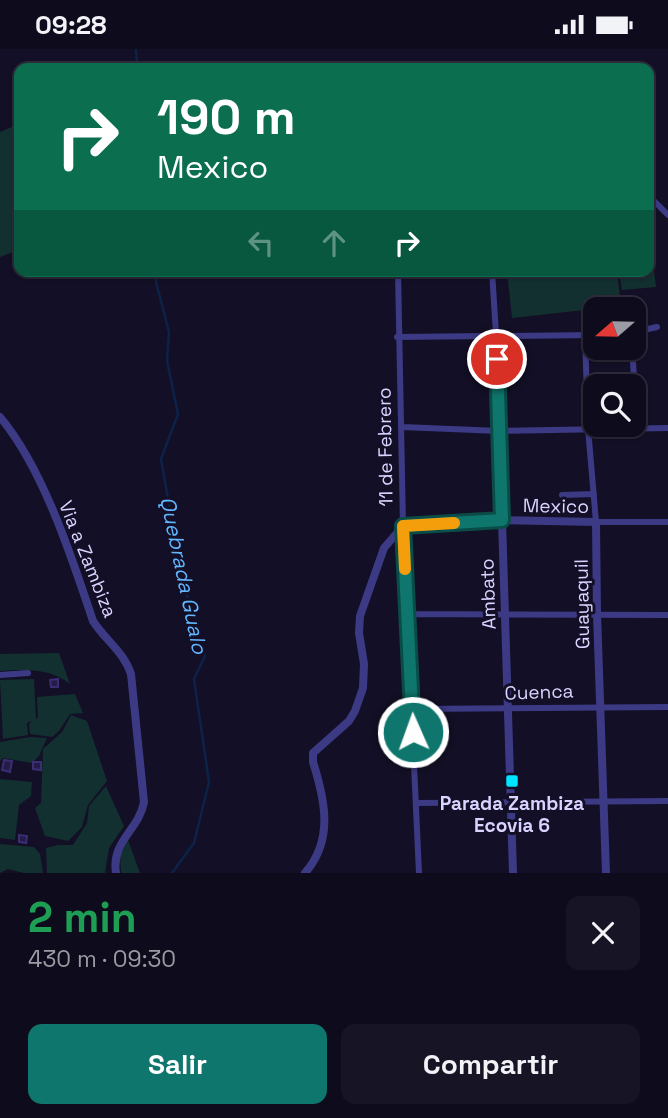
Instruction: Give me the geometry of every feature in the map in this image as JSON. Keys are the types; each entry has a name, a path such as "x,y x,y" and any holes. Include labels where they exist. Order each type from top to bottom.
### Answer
{"street":[{"path":"654,201 668,215"},
{"name":"11 de Febrero","path":"398,277 397,337 402,427 403,526 419,873"},
{"name":"Ambato","path":"492,277 513,873"},
{"path":"646,329 657,327"},
{"path":"397,337 583,335"},
{"name":"Via a Zambiza","path":"0,417 14,434 44,490 93,621 102,636 124,656 131,674 144,801 138,821 116,852 116,873"},
{"path":"402,427 499,431 583,428"},
{"path":"646,428 668,428"},
{"name":"Guayaquil","path":"590,437 596,522 606,873"},
{"path":"562,495 594,494"},
{"name":"Mexico","path":"403,526 502,520 668,522"},
{"path":"305,873 320,850 326,816 313,753 349,722 355,711 363,688 360,616 384,548 403,526"},
{"path":"408,614 668,615"},
{"path":"0,675 28,673"},
{"name":"Cuenca","path":"412,709 668,707"},
{"path":"416,803 668,801"}],"green space":[{"path":"14,126 14,252 0,257 0,132"},
{"path":"654,270 656,287 622,290 620,277 654,277"},
{"path":"508,277 618,277 620,297 583,297 583,310 512,318"},
{"path":"59,653 70,684 46,672 0,671 0,654"},
{"path":"34,679 36,719 37,697 75,694 83,713 70,714 52,737 30,734 29,724 32,721 27,723 28,735 3,739 0,680"},
{"path":"71,715 87,721 107,781 88,805 82,827 68,841 45,836 35,808 41,803 43,749 62,732"},
{"path":"30,737 47,738 39,756 32,763 3,758 0,761 0,742"},
{"path":"0,779 32,782 31,796 19,805 15,840 0,838"},
{"path":"106,786 124,826 109,848 105,873 47,873 46,848 73,845 87,823 89,806"},
{"path":"128,840 140,873 121,873 120,855"},
{"path":"0,844 34,847 40,854 43,873 24,873 8,869 0,873"}],"building":[{"path":"58,679 58,687 51,687 50,680"},
{"path":"4,760 12,761 10,772 2,770"},
{"path":"33,762 41,762 41,770 33,769"},
{"path":"19,835 27,836 26,843 19,842"}],"waterway":[{"name":"Quebrada Gualo","path":"136,49 137,63"},
{"name":"Quebrada Gualo","path":"157,277 169,332 167,361 178,414 161,459 182,578 205,656 194,679 209,782 194,843 172,873"}],"slow traffic":[{"path":"405,569 403,526 454,523"}],"place":[{"name":"Parada Zambiza Ecovia 6","path":"512,781"}],"route":[{"path":"413,732 403,526 502,520 497,359"}]}
